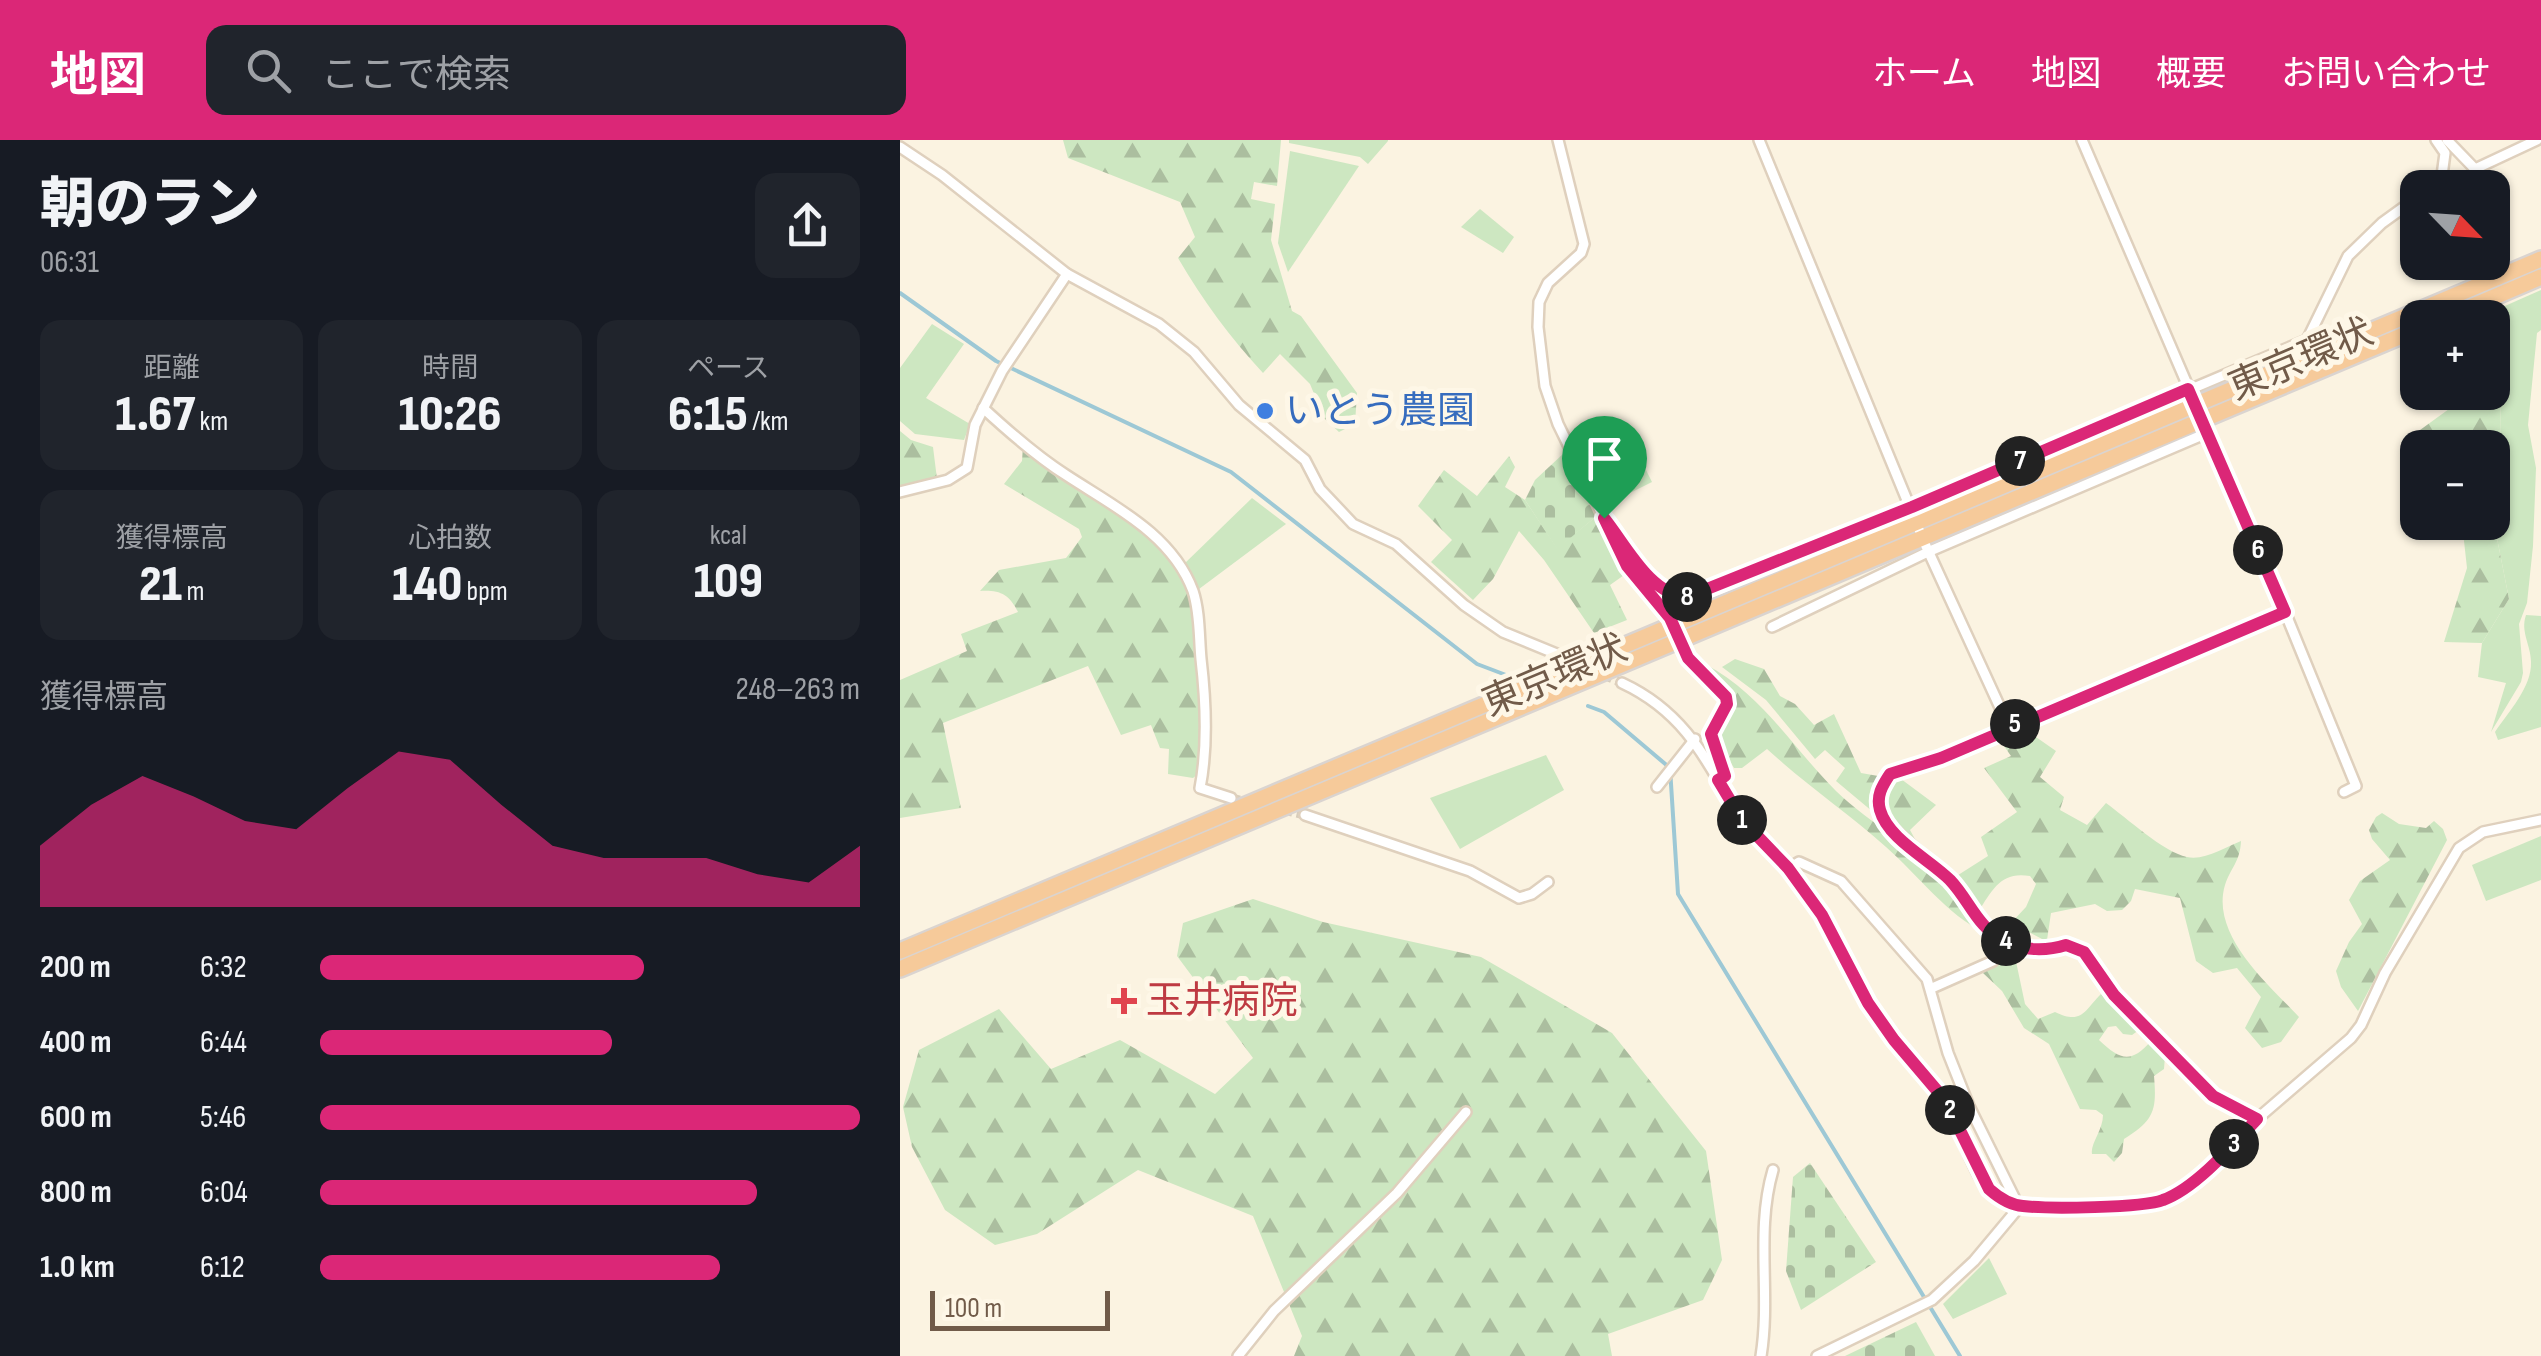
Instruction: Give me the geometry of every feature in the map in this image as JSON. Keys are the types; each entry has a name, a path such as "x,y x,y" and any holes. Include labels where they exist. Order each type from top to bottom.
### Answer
{"highway":[{"name":"東京環状","path":"2201,419 2541,259"},
{"path":"2487,300 2541,277"},
{"name":"東京環状","path":"900,968 1921,529 2400,336"},
{"name":"東京環状","path":"900,951 1677,633"}],"street":[{"path":"1558,140 1584,244 1542,292 1538,328 1545,386 1558,424 1627,566 1677,633 1688,658 1727,700 1711,734 1725,776 1718,780"},
{"path":"1759,140 2008,727"},
{"path":"2082,140 2356,786 2344,792"},
{"path":"2436,140 2445,154 2443,170"},
{"path":"2448,140 2475,169 2537,140"},
{"path":"900,148 942,175 1066,274 1158,324 1194,352 1251,417 1304,460 1320,489 1354,524 1396,544 1464,604 1503,632 1564,657"},
{"path":"1772,627 1921,529 2188,389 2307,340 2348,256 2400,211"},
{"path":"900,492 948,480 966,468 974,424 1009,359 1066,274"},
{"path":"983,408 1044,460 1133,517 1180,567 1194,593 1205,692 1200,788 1231,798"},
{"path":"1604,518 1656,587 1682,597 1921,529"},
{"path":"2257,1119 2213,1096 2165,1050 2114,995 2084,952 2066,945 2053,949 2021,948 1990,932 1972,914 1952,882 1884,820 1878,794 1890,774 1941,758 2285,612"},
{"path":"1622,683 1645,694 1695,740 1755,837 1788,868 1822,915 1868,1003 1952,1112 1989,1189 1998,1197 2017,1202 2140,1204 2164,1200 2223,1157 2257,1119 2361,1025 2384,973 2459,848 2483,832 2541,820"},
{"path":"1657,787 1695,740"},
{"path":"1305,814 1470,871 1518,898 1532,894 1548,882"},
{"path":"1788,868 1800,862 1840,881 1932,988 1948,1052 1969,1106 2017,1202"},
{"path":"1932,988 1992,961 2006,942"},
{"path":"1952,1112 1969,1106"},
{"path":"1238,1356 1274,1311 1408,1182 1466,1112"},
{"path":"1761,1356 1767,1319 1763,1231 1773,1170"},
{"path":"1817,1356 1932,1300 1974,1261 2017,1202"}],"green space":[{"path":"1063,140 1281,140 1277,186 1254,182 1251,199 1275,204 1271,240 1292,311 1301,316 1357,393 1355,424 1339,432 1324,418 1310,384 1280,354 1263,373 1228,332 1178,258 1195,237 1180,202 1068,158"},
{"path":"1289,140 1388,141 1368,164 1360,157"},
{"path":"1290,151 1359,166 1288,272 1278,243"},
{"path":"1480,209 1514,237 1503,253 1461,227"},
{"path":"2541,290 2541,330 2537,333 2528,425 2536,468 2527,603 2519,624 2523,673 2491,732 2506,683 2478,677 2482,643 2509,599 2497,540 2510,540 2510,430 2501,430 2501,410 2510,410 2510,304"},
{"path":"932,324 964,344 926,398 970,424 964,440 915,434 900,421 900,368"},
{"path":"2448,410 2501,410 2501,430 2420,430"},
{"path":"900,431 911,440 933,447 937,479 900,488"},
{"path":"1023,446 1145,531 1182,574 1192,597 1196,623 1201,720 1198,774 1193,778 1168,774 1169,749 1160,748 1151,725 1121,735 1088,666 943,723 961,808 900,818 900,680 967,651 961,634 1018,612 1003,594 980,591 999,570 1066,558 1082,537 1079,529 1004,484 1022,461"},
{"path":"1564,453 1598,515 1557,549 1525,500 1535,480"},
{"path":"1509,456 1515,467 1505,487 1525,500 1557,548 1598,515 1627,573 1610,585 1627,620 1594,633 1519,531 1493,579 1473,600 1431,562 1452,540 1418,506 1444,470 1477,496"},
{"path":"1641,460 1652,482 1604,506 1594,484"},
{"path":"1252,498 1286,524 1195,592 1183,565"},
{"path":"2464,540 2497,540 2509,599 2482,643 2444,642 2467,568"},
{"path":"2526,615 2541,616 2541,727 2498,740 2495,732 2528,681 2531,656 2524,627"},
{"path":"1735,659 1764,669 1780,696 1795,704 1814,725 1834,714 1861,773 1884,777 1879,817 1836,781 1845,768 1825,750 1815,759 1766,700 1722,667"},
{"path":"1705,664 1760,706 1836,791 1936,871 1985,933 1958,916 1886,847 1767,749 1742,768 1734,768 1715,736 1728,698"},
{"path":"2023,728 2056,751 2040,777 2064,797 2060,810 2087,825 2106,803 2156,842 2187,857 2208,855 2241,841 2225,885 2226,922 2245,958 2299,1017 2281,1042 2262,1048 2245,1028 2261,997 2237,968 2213,973 2196,961 2180,898 2135,889 2122,910 2107,911 2095,904 2051,913 2047,940 2011,923 2026,907 2036,884 2030,876 2020,875 1999,884 1978,912 1955,877 1988,856 1981,837 2017,812 1984,768 2011,756 1999,739"},
{"path":"1546,755 1564,790 1460,849 1430,798"},
{"path":"1901,779 1936,805 1910,830 1921,850 1895,824 1881,802 1881,792 1887,784"},
{"path":"2382,813 2399,824 2426,828 2434,821 2447,840 2358,1011 2341,987 2336,971 2362,924 2349,900 2360,881 2390,860 2369,830"},
{"path":"2541,836 2541,880 2486,901 2472,865"},
{"path":"1253,899 1323,922 1481,957 1612,1033 1706,1151 1722,1260 1703,1300 1608,1334 1612,1356 1294,1356 1302,1336 1253,1216 1138,1170 1037,1234 995,1245 945,1210 912,1147 903,1107 919,1050 999,1009 1051,1069 1120,1040 1215,1094 1253,1058 1177,956 1183,923"},
{"path":"2005,952 2014,952 2025,1004 2038,1019 2055,1012 2077,1016 2101,994 2139,1030 2132,1035 2123,1034 2116,1026 2108,1027 2099,1040 2125,1057 2151,1041 2165,1056 2164,1069 2154,1076 2151,1114 2124,1139 2122,1153 2114,1162 2106,1154 2092,1154 2103,1115 2096,1110 2080,1109 2049,1044 2024,1028 2002,991 1983,973"},
{"path":"1810,1163 1876,1262 1801,1310 1786,1271 1793,1177"},
{"path":"1989,1258 2007,1294 1953,1319 1943,1304"},
{"path":"1916,1322 1935,1356 1845,1356"}],"waterway":[{"path":"900,293 996,361 1231,472 1477,664 1506,675"},
{"path":"1588,706 1604,712 1670,768 1678,894 1960,1356"}],"tunnel":[{"path":"1579,664 1622,683"},
{"path":"1231,798 1305,815"}],"place":[{"name":"いとう農園","path":"1265,411"},
{"name":"玉井病院","path":"1124,1001"}],"route":[{"path":"2188,389 2285,612 1941,758 1890,774 1878,794 1878,806 1884,820 1952,882 1972,914 1990,932 2021,948 2053,949 2066,945 2084,952 2114,995 2165,1050 2213,1096 2257,1119 2223,1157 2164,1200 2140,1204 2020,1206 1989,1189 1945,1100 1868,1003 1822,915 1788,868 1755,837 1730,801 1718,780 1725,776 1711,734 1727,704 1726,697 1688,658 1670,618 1627,566 1604,518 1656,587 1670,595 1687,597 1912,507 2188,389"}]}
